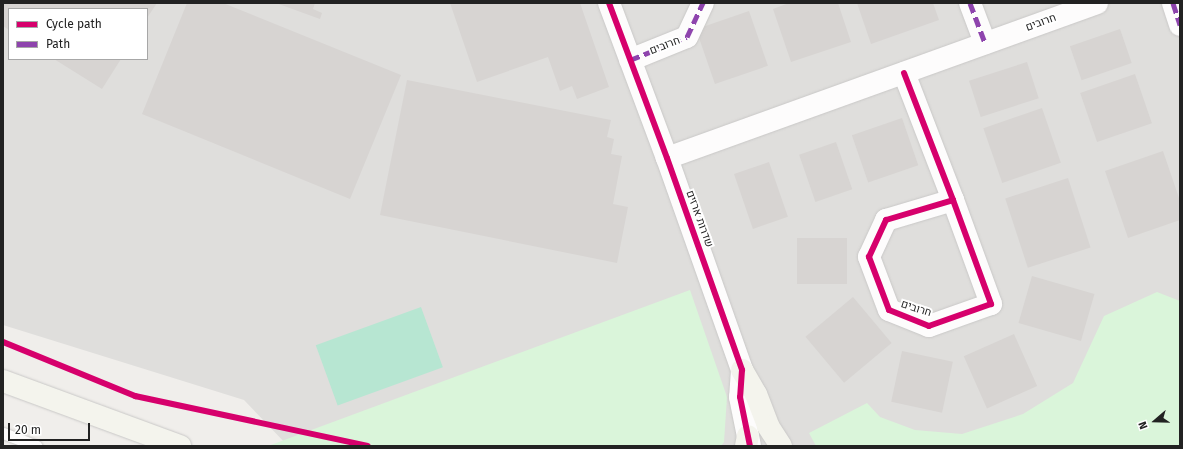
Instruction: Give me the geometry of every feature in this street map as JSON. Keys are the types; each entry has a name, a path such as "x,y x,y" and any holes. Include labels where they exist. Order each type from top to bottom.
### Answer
{"main road":[{"path":"742,370 756,394 768,426 781,446"},
{"path":"3,381 180,446"}],"street":[{"name":"שדרות ארזים","path":"609,3 667,158 742,370 740,397 748,443"},
{"name":"חרובים","path":"630,60 687,37 703,3"},
{"path":"970,3 985,43"},
{"name":"חרובים","path":"667,158 1097,3"},
{"path":"1173,3 1180,25"},
{"name":"חרובים","path":"904,73 953,200 990,304 929,326 889,310 869,257 886,220 953,200"}],"lane":[{"path":"3,433 37,446"}],"shaded area":[{"path":"3,3 1180,3 1180,446 288,446 244,400 3,325"}],"green space":[{"path":"690,290 727,397 724,442 721,446 268,446"},
{"path":"1157,292 1180,301 1180,446 816,446 809,433 867,403 880,417 915,430 962,434 1023,414 1073,383 1104,316"},
{"path":"421,307 443,367 338,405 316,345"}],"building":[{"path":"3,3 157,3 148,16 148,8 8,8 8,29 3,26"},
{"path":"187,3 223,3 401,75 350,199 142,114"},
{"path":"276,3 315,3 313,9 322,13 320,19"},
{"path":"450,3 580,3 609,87 577,99 572,86 560,91 548,57 477,82"},
{"path":"789,3 838,3 851,42 791,62 773,9"},
{"path":"857,3 933,3 939,20 871,44"},
{"path":"749,11 768,66 715,84 696,29"},
{"path":"1120,29 1132,63 1082,80 1070,46"},
{"path":"56,60 120,60 102,89"},
{"path":"1027,62 1039,98 981,117 969,81"},
{"path":"1135,74 1152,123 1097,142 1080,93"},
{"path":"407,80 611,120 607,137 614,139 611,154 622,156 613,204 628,207 617,263 380,215"},
{"path":"1042,108 1061,163 1002,183 983,128"},
{"path":"902,118 918,165 868,183 852,135"},
{"path":"836,142 852,189 815,202 799,155"},
{"path":"1163,151 1180,201 1180,220 1128,238 1105,171"},
{"path":"769,162 788,217 753,229 734,174"},
{"path":"1068,178 1091,247 1028,268 1005,198"},
{"path":"797,238 847,238 847,284 797,284"},
{"path":"1032,276 1094,294 1081,341 1018,323"},
{"path":"853,297 892,343 844,383 806,337"},
{"path":"1014,334 1037,386 987,408 964,356"},
{"path":"902,351 953,362 942,413 891,402"}],"marked path":[{"path":"630,60 687,37 703,3"},
{"path":"970,3 985,43"},
{"path":"1173,3 1180,25"}],"cycle path":[{"path":"609,3 667,158 742,370 740,397 750,446"},
{"path":"904,73 953,200 991,304 929,326 889,310 869,257 886,220 953,200"},
{"path":"3,342 135,396 368,446"}]}
